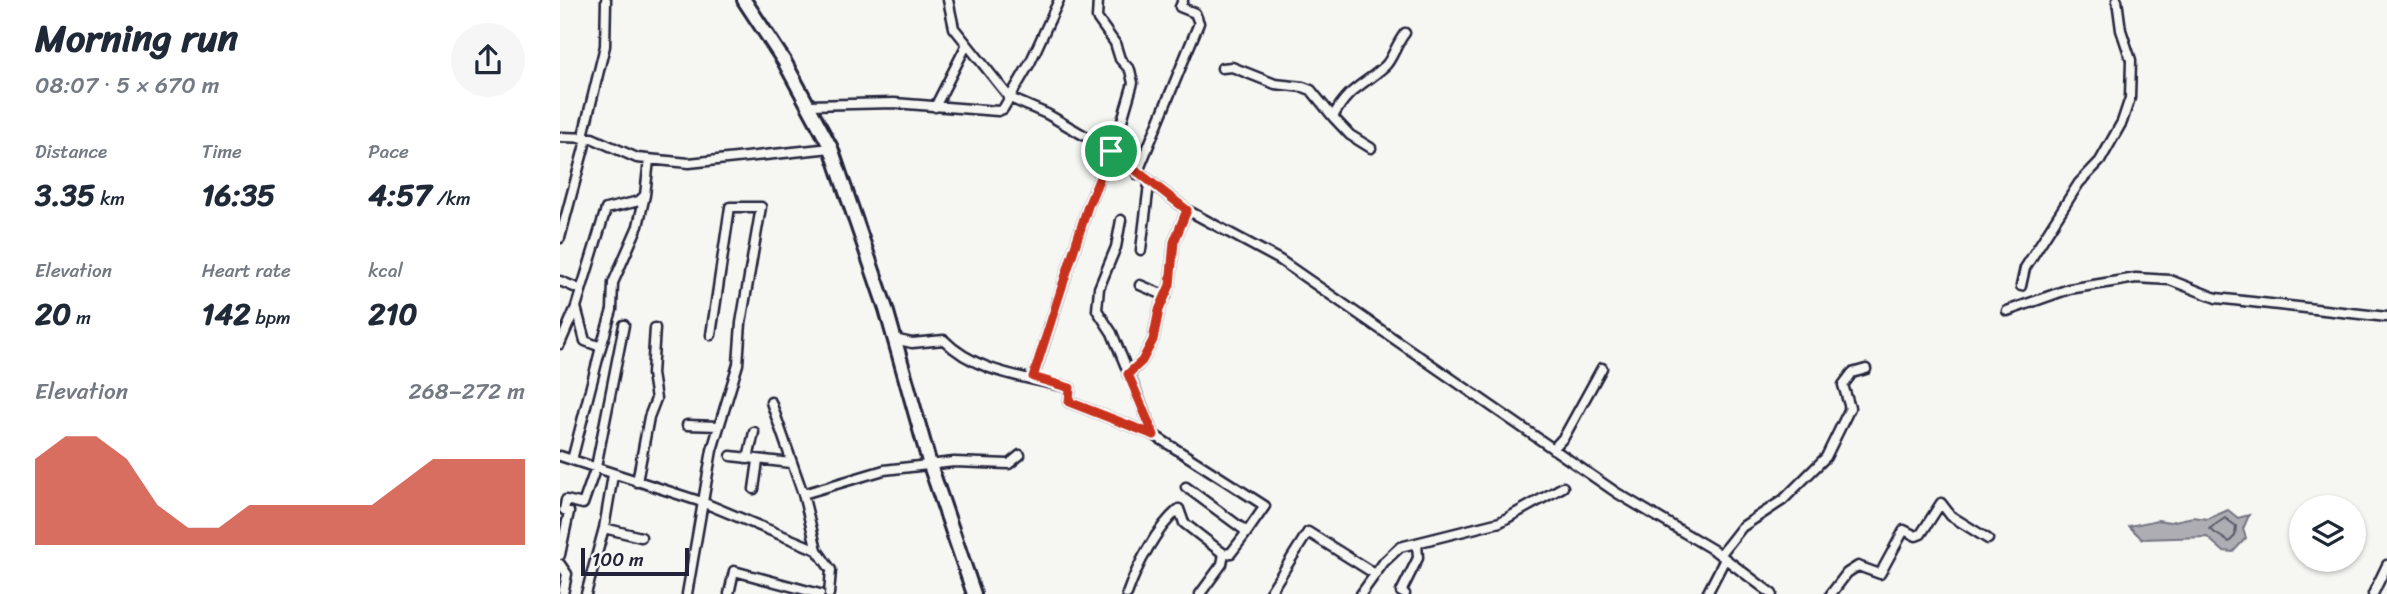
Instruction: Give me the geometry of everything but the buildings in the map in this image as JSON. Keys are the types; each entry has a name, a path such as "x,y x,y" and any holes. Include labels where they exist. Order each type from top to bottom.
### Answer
{"highway":[{"path":"744,0 809,105 831,148 894,339 930,465 974,594"}],"street":[{"path":"560,238 605,46 607,0"},
{"path":"948,0 954,28 966,46 997,78 1010,98 1046,114 1111,153 1187,210 1280,260 1635,505 1723,557 1772,594"},
{"path":"809,105 894,103 998,111 1010,98 1059,0"},
{"path":"1033,377 1088,206 1132,96 1130,70 1120,59 1115,43 1097,18 1098,0"},
{"path":"1137,174 1199,23 1195,13 1180,7 1183,0"},
{"path":"2021,286 2025,268 2079,183 2100,161 2122,122 2130,98 2131,60 2121,30 2116,0"},
{"path":"1333,117 1353,88 1387,65 1394,46 1405,33"},
{"path":"935,107 966,46"},
{"path":"1222,68 1232,67 1275,84 1311,90 1350,135 1371,148"},
{"path":"560,137 585,137 626,156 701,163 831,148"},
{"path":"572,460 612,310 613,283 638,226 649,160"},
{"path":"1142,250 1149,184"},
{"path":"560,344 576,307 579,289 606,209 639,201 645,195"},
{"path":"687,594 702,502 719,426 738,364 741,323 761,207 730,207 711,335"},
{"path":"1128,374 1142,361 1166,296 1174,242 1187,210"},
{"path":"1121,220 1116,247 1096,299 1097,310 1112,333 1154,435"},
{"path":"2007,311 2069,289 2136,278 2170,281 2216,298 2387,317"},
{"path":"560,281 579,289"},
{"path":"1140,285 1166,296"},
{"path":"576,307 585,341 601,347"},
{"path":"560,555 569,512 562,509 566,500 583,504 596,467 624,325"},
{"path":"637,482 656,399 652,374 654,327"},
{"path":"894,339 912,343 944,340 957,353 986,368 1033,377 1070,388 1069,402 1154,435 1265,506 1231,553 1224,554 1184,523 1179,509 1159,534 1127,594"},
{"path":"1553,449 1564,437 1602,368"},
{"path":"1707,594 1723,557 1742,527 1783,500 1826,457 1850,408 1843,385 1852,373 1866,369"},
{"path":"771,402 803,494 817,550 831,570 829,594"},
{"path":"687,425 719,426"},
{"path":"754,432 754,489"},
{"path":"803,494 884,471 930,465 1009,464 1020,455"},
{"path":"560,456 702,502 817,550"},
{"path":"731,456 791,463"},
{"path":"586,594 604,527 613,475"},
{"path":"1186,487 1247,532"},
{"path":"1362,594 1375,574 1399,547 1500,522 1563,487"},
{"path":"1830,594 1847,573 1858,566 1880,574 1903,530 1916,536 1921,534 1941,503 1951,516 1988,540"},
{"path":"604,527 640,537"},
{"path":"1269,594 1308,532 1375,574"},
{"path":"1405,594 1401,592 1418,558 1417,544"},
{"path":"1199,594 1222,564 1224,554"},
{"path":"560,564 567,574 563,594"},
{"path":"2373,594 2387,565"},
{"path":"729,594 734,571 820,594"}],"water":[{"path":"2228,510 2238,518 2249,515 2243,529 2246,538 2233,552 2223,551 2207,537 2142,539 2129,526 2158,520 2170,522 2193,517 2208,519"}],"route":[{"path":"1111,151 1112,155 1149,184 1187,210 1174,242 1170,285 1153,329 1153,340 1142,361 1128,374 1154,435 1069,402 1070,388 1033,377 1062,294 1088,206 1111,151"}]}
